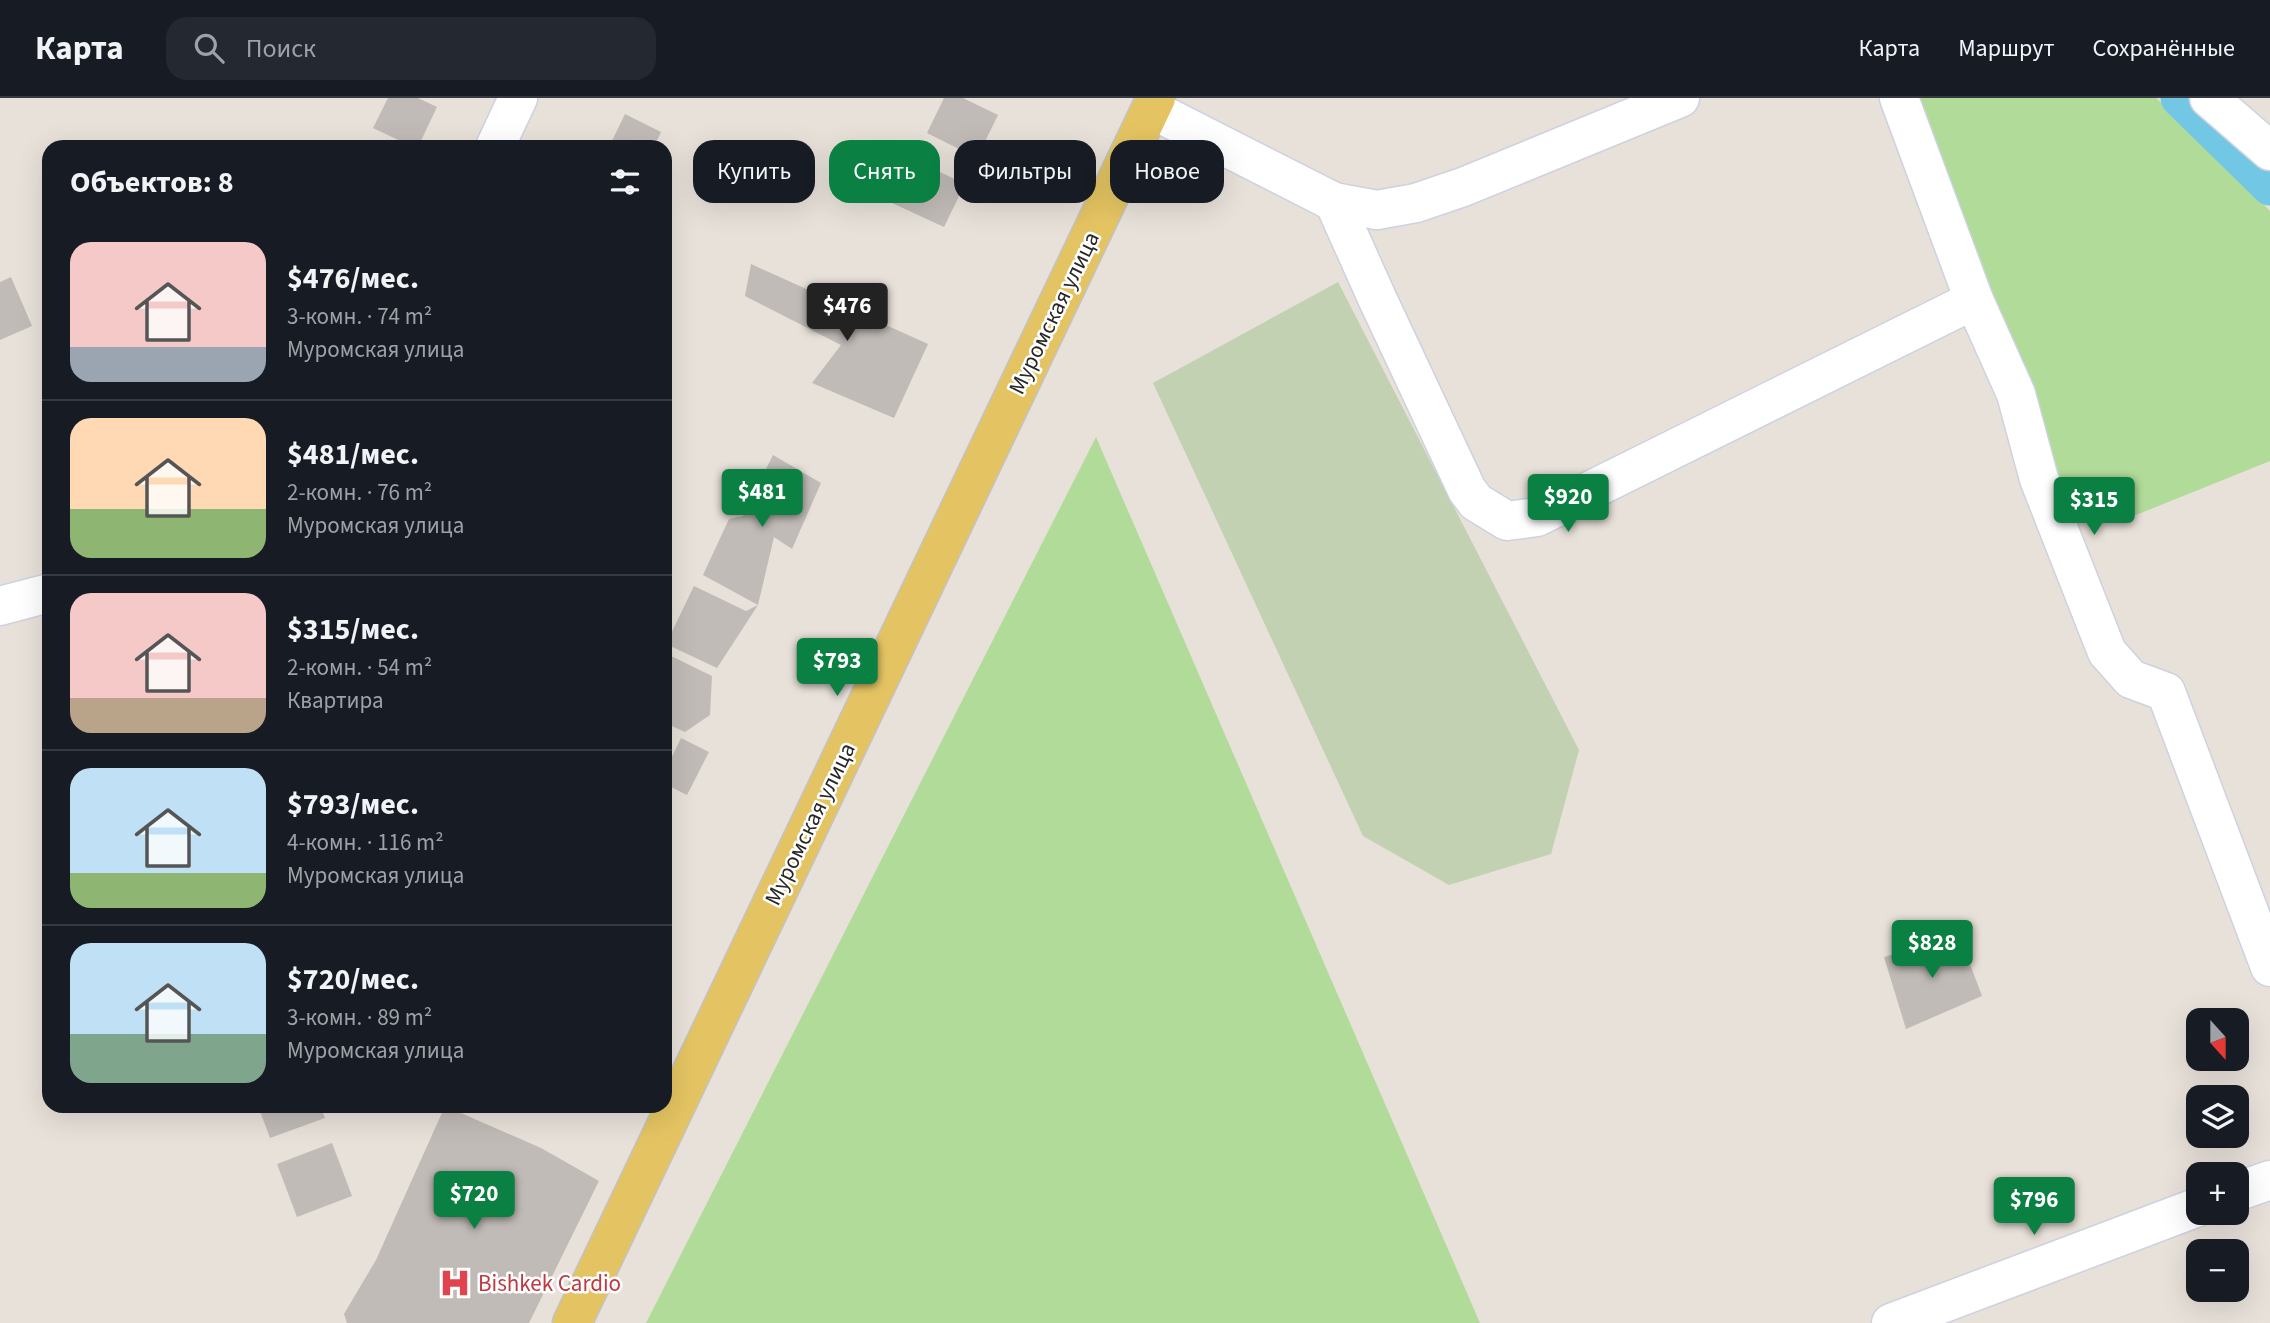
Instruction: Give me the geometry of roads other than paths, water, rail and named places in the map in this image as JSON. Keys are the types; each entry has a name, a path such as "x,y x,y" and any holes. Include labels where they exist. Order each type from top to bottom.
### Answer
{"main road":[{"name":"Муромская улица","path":"572,1323 1153,104"}],"street":[{"path":"498,140 518,98"},
{"path":"1153,104 1334,202 1377,210 1416,203 1462,187 1680,98"},
{"path":"1899,98 1974,300 2016,394 2039,479 2107,652 2131,679 2166,692 2270,967"},
{"path":"2209,98 2270,151"},
{"path":"1334,202 1467,490 1476,502 1507,521 1537,517 1974,300"},
{"path":"0,606 42,595"},
{"path":"2249,1187 2270,1180"},
{"path":"1891,1323 2186,1212"}],"waterway":[{"path":"2179,98 2270,187"}],"place":[{"name":"Bishkek Cardio","path":"455,1283"}]}
